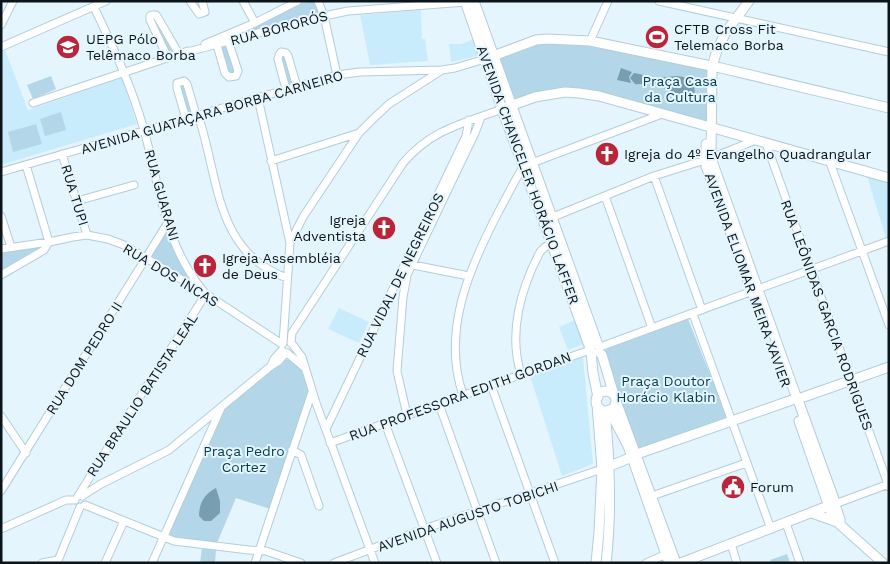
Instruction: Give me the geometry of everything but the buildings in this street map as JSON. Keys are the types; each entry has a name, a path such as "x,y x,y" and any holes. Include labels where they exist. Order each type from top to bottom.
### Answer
{"main road":[{"name":"AVENIDA ELIOMAR MEIRA XAVIER","path":"748,1 726,32 717,50 712,67 711,127 708,159 838,522"},
{"name":"AVENIDA CHANCELER HORÁCIO LAFFER","path":"468,2 490,57 528,164 552,243 595,349 602,356 667,561"},
{"path":"490,57 536,40 590,41 889,108"},
{"path":"507,107 552,94 579,92 711,127 889,178"},
{"name":"AVENIDA CHANCELER HORÁCIO LAFFER","path":"528,164 553,217 595,349"},
{"path":"595,349 592,373 598,400 607,466 596,563"},
{"path":"633,455 889,367"},
{"path":"598,400 605,392 610,392 615,398 614,407 607,410"},
{"path":"598,400 607,410 607,466 610,516 606,563"},
{"name":"AVENIDA CHANCELER HORÁCIO LAFFER","path":"607,410 633,455 652,496 676,563"},
{"name":"AVENIDA AUGUSTO TOBICHI","path":"607,466 633,455"},
{"path":"681,563 831,505"},
{"path":"812,513 838,522 883,563"},
{"path":"667,561 674,561 676,563"}],"street":[{"path":"1,25 14,1"},
{"path":"1,47 106,1"},
{"path":"190,1 199,14 205,12 202,1"},
{"path":"243,1 255,22"},
{"path":"33,103 228,38 287,4 298,1"},
{"path":"318,1 324,16 337,75"},
{"path":"590,41 608,1"},
{"path":"659,1 889,52"},
{"name":"RUA BORORÓS","path":"181,54 217,45 228,38 324,16 348,12 468,2"},
{"name":"RUA GUARANI","path":"94,7 125,72 144,130 167,224 186,266 206,294"},
{"path":"168,58 150,20 152,15 156,15 181,54"},
{"path":"217,45 225,73 232,78 236,76 238,71 228,38"},
{"path":"286,90 278,59 281,52 286,53 288,56 297,87"},
{"name":"AVENIDA GUATAÇARA BORBA CARNEIRO","path":"1,172 337,75 368,72 442,70 490,57"},
{"path":"290,243 303,217 359,133 389,104 442,70"},
{"path":"186,119 177,88 177,83 180,81 184,81 187,84 222,206 234,237 252,258 264,267 287,278"},
{"path":"258,98 290,243 287,278 286,347"},
{"path":"2,529 66,500 78,497 169,450 271,366 286,347 292,333 412,152 447,128 507,107"},
{"path":"463,395 456,367 455,350 460,311 469,276 485,237 528,164 662,114"},
{"name":"RUA VIDAL DE NEGREIROS","path":"326,429 481,117"},
{"name":"RUA VIDAL DE NEGREIROS","path":"408,264 466,136 469,120"},
{"path":"271,161 359,133"},
{"path":"553,217 654,176 708,159 756,140"},
{"name":"RUA LEÔNIDAS GARCIA RODRIGUES","path":"766,143 889,485"},
{"name":"RUA TUPI","path":"62,154 87,235"},
{"path":"829,160 889,326"},
{"path":"1,249 50,242 26,165"},
{"path":"654,176 702,310"},
{"path":"77,201 134,184"},
{"path":"606,196 652,328"},
{"path":"1,216 11,247"},
{"name":"RUA DOM PEDRO II","path":"1,491 167,224"},
{"name":"RUA DOS INCAS","path":"1,275 44,250 50,242 87,235 124,245 206,294 286,347 304,367 312,392"},
{"name":"RUA PROFESSORA EDITH GORDAN","path":"330,443 491,384 693,314 754,289 889,241"},
{"path":"521,374 516,351 520,303 536,260 545,247 552,243"},
{"path":"407,415 398,381 397,365 408,264 469,276"},
{"name":"RUA BRAULIO BATISTA LEAL","path":"78,497 92,471 206,294"},
{"path":"693,314 770,529"},
{"path":"491,384 555,563"},
{"path":"312,392 375,563"},
{"path":"255,563 312,392"},
{"path":"439,404 496,563"},
{"path":"152,563 223,405"},
{"path":"1,416 26,453"},
{"path":"385,423 437,563"},
{"path":"292,450 301,455 319,506"},
{"path":"652,496 746,463"},
{"name":"AVENIDA AUGUSTO TOBICHI","path":"334,563 424,529 477,513 607,466"},
{"path":"92,471 101,484"},
{"path":"831,505 889,485"},
{"path":"78,497 76,505 124,521 163,538 189,544 259,550 301,563"},
{"path":"42,563 57,561 82,506"},
{"path":"105,563 124,521"},
{"path":"786,523 800,563"},
{"path":"731,544 738,563"},
{"path":"646,563 667,561"}],"shaded area":[{"path":"421,10 422,39 425,39 428,61 370,65 360,15"},
{"path":"474,39 479,52 477,56 451,62 449,44 461,44"},
{"path":"5,50 28,110 122,78 137,124 1,165 1,52"},
{"path":"621,68 632,72 629,77 631,83 617,80"},
{"path":"634,73 644,75 648,79 683,77 694,83 695,96 685,100 680,99 655,84 635,84 630,78"},
{"path":"867,176 889,182 889,237 886,238"},
{"path":"339,308 369,322 359,343 328,329"},
{"path":"575,320 584,344 568,350 559,327"},
{"path":"583,357 593,464 562,476 530,376"},
{"path":"216,488 220,501 220,513 211,521 204,521 199,516 201,503 208,493"}],"green space":[{"path":"287,1 299,1 300,3 318,1 322,14 229,38 291,9"},
{"path":"153,16 175,52 169,55"},
{"name":"Praça Casa da Cultura","path":"535,42 582,42 708,66 709,125 583,90 511,103 497,56"},
{"path":"229,43 237,71 229,76 220,45"},
{"path":"283,52 296,82 285,85 281,53"},
{"path":"51,76 56,89 33,99 27,85"},
{"path":"184,82 195,113 185,115 178,84"},
{"path":"61,112 66,130 45,136 40,119"},
{"path":"36,124 42,144 13,152 8,132"},
{"path":"166,229 197,288 147,257"},
{"path":"45,244 1,271 1,251"},
{"name":"Praça Doutor Horácio Klabin","path":"688,319 727,417 639,450 603,352 609,348"},
{"name":"Praça Pedro Cortez","path":"285,359 294,361 302,369 309,391 270,509 236,498 217,543 174,539 166,535 222,410"},
{"path":"202,548 216,550 215,563 200,563"},
{"path":"787,554 790,563 771,563 770,560"}],"place":[{"name":"CFTB Cross Fit Telemaco Borba","path":"657,37"},
{"name":"UEPG Pólo Telêmaco Borba","path":"68,47"},
{"name":"Igreja do 4º Evangelho Quadrangular","path":"607,154"},
{"name":"Igreja Adventista","path":"384,228"},
{"name":"Igreja Assembléia de Deus","path":"205,266"},
{"name":"Forum","path":"733,487"}]}
